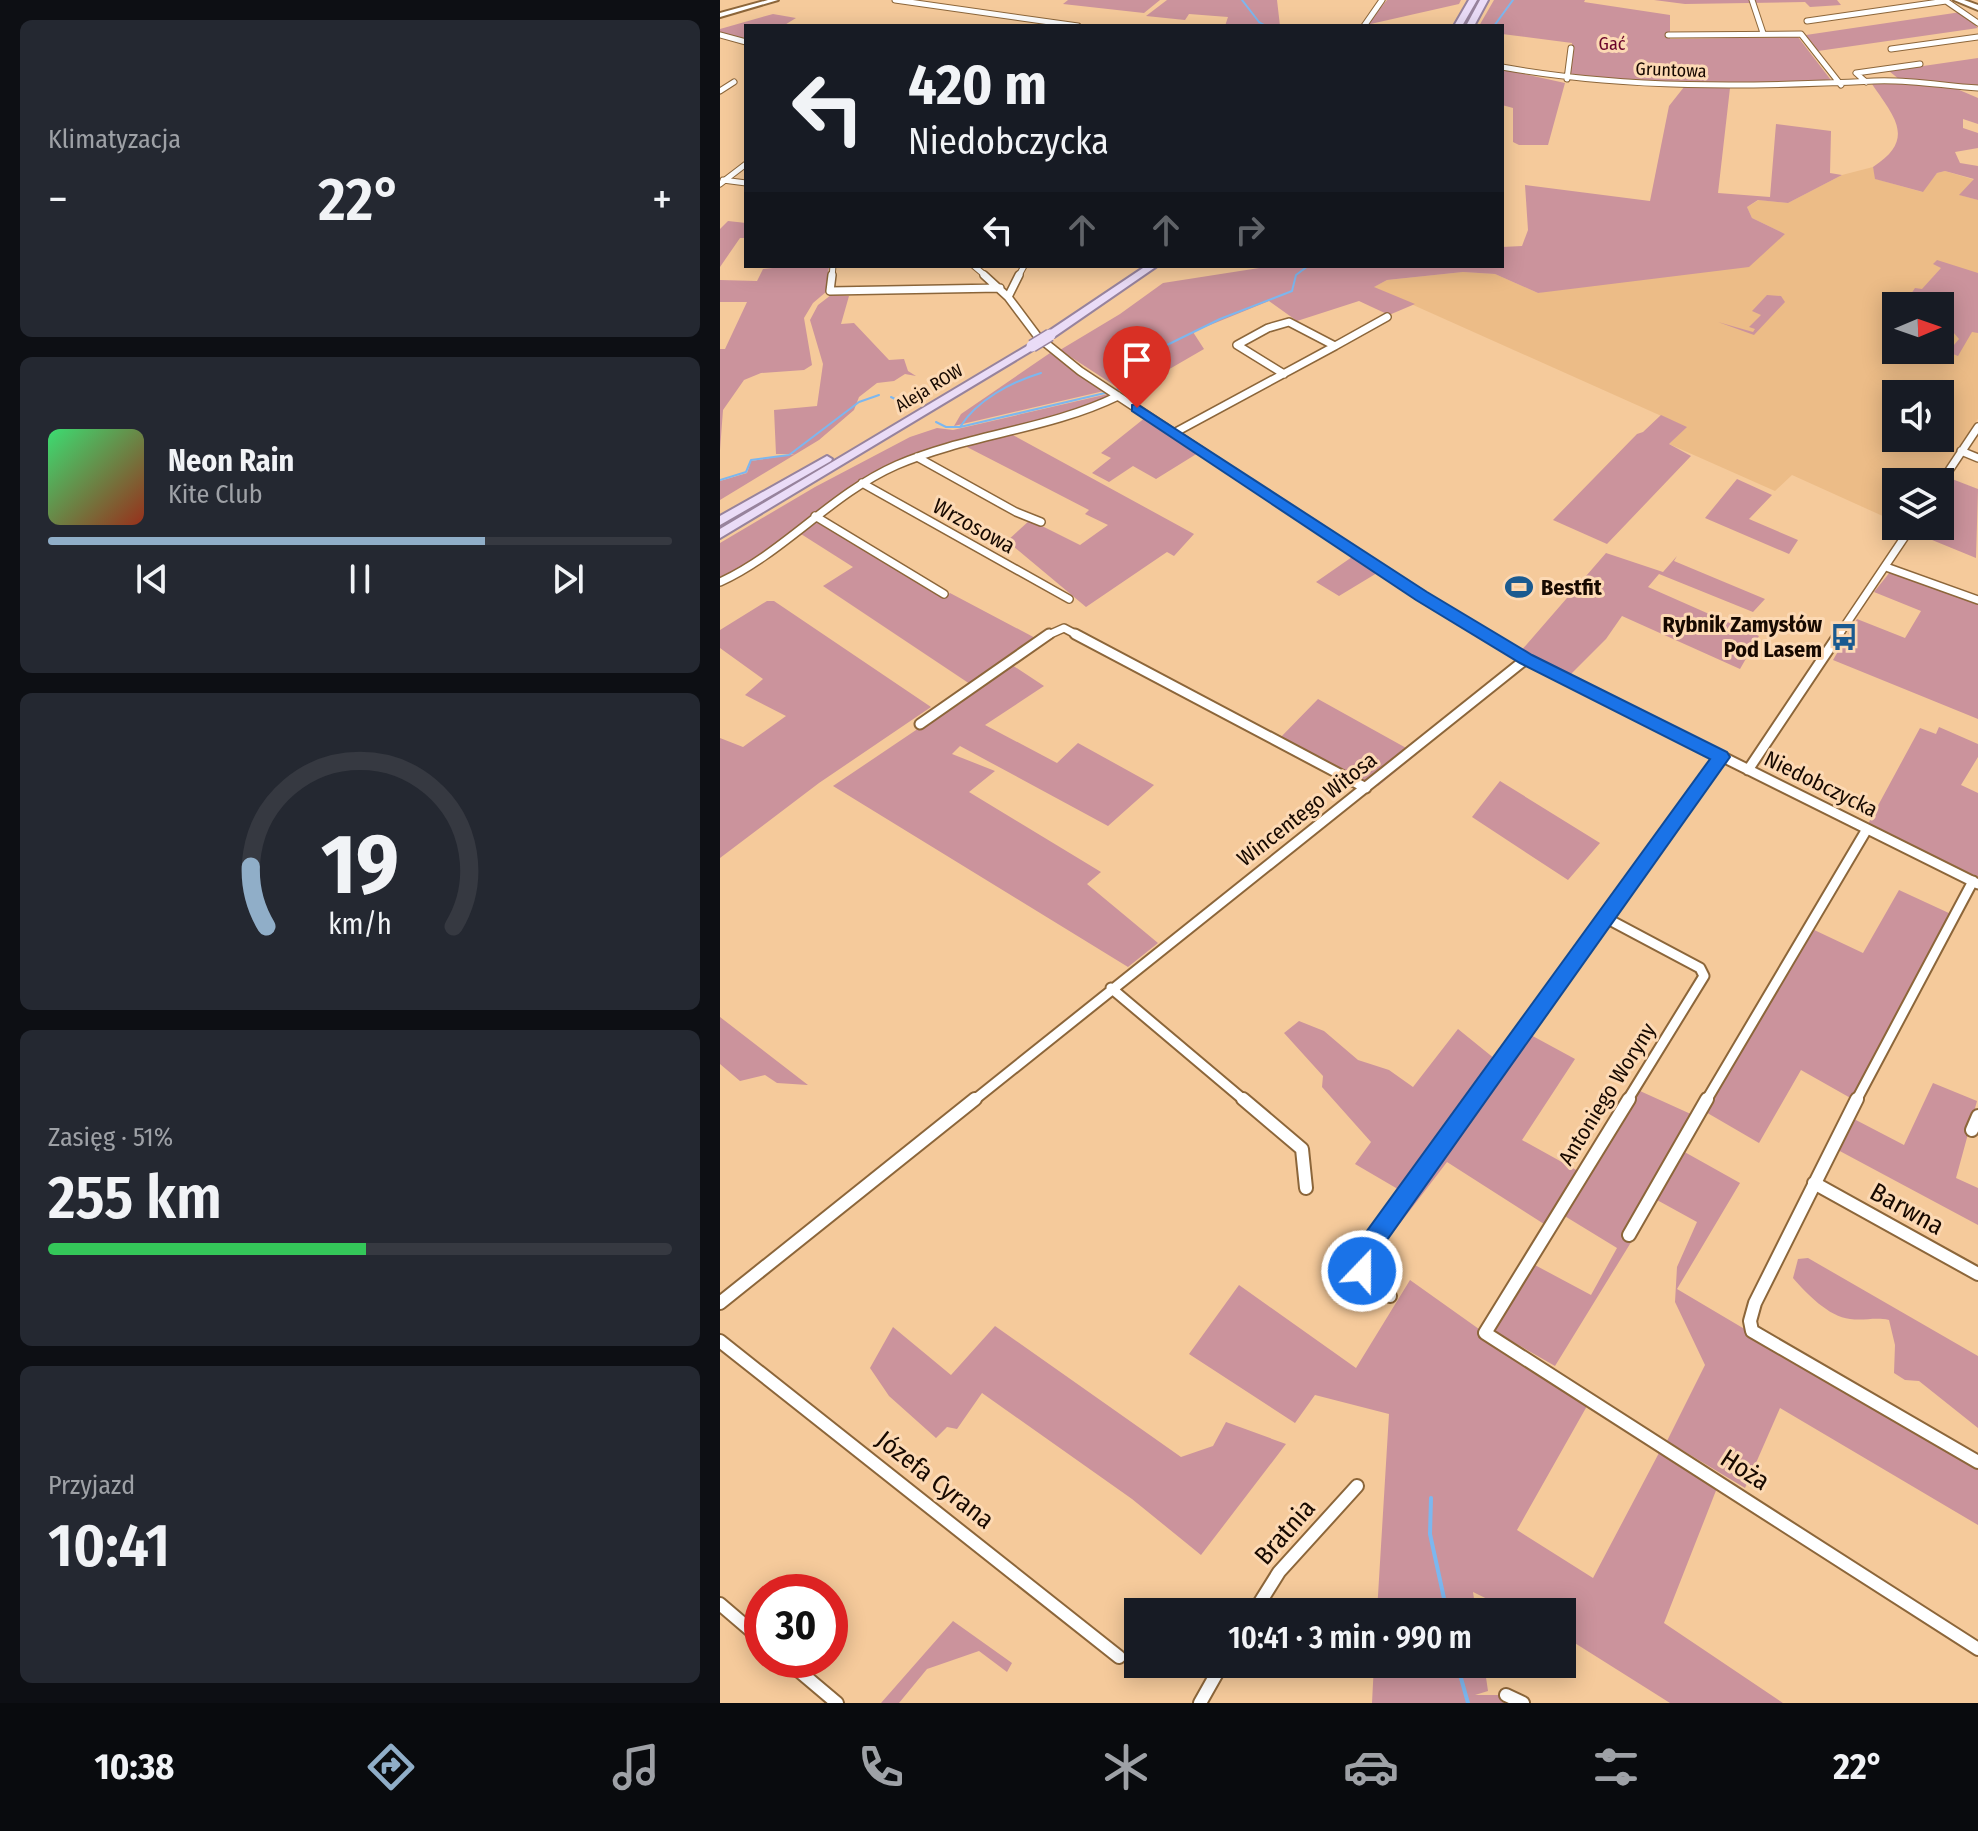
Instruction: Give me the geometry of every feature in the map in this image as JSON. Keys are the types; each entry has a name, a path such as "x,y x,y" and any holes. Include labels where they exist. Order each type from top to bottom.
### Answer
{"main road":[{"path":"1459,24 1473,0"},
{"path":"1470,24 1484,0"},
{"path":"1952,1 1978,8"},
{"name":"Aleja ROW","path":"720,534 1029,343 1136,268"},
{"name":"Aleja ROW","path":"1047,331 1149,268"},
{"name":"Aleja ROW","path":"720,521 1029,343"}],"street":[{"path":"720,15 773,0"},
{"path":"895,0 1048,24"},
{"path":"1365,24 1382,0"},
{"path":"1752,0 1763,33"},
{"path":"1807,21 1952,1 1978,23"},
{"name":"Gruntowa","path":"1668,35 1801,34 1841,85"},
{"path":"720,35 744,41"},
{"path":"1891,49 1978,37"},
{"path":"1567,79 1571,48"},
{"path":"1866,82 1856,73 1920,64"},
{"name":"Gruntowa","path":"1504,67 1567,79 1686,85 1841,85 1901,81 1978,88"},
{"path":"720,91 734,82"},
{"path":"721,181 744,165"},
{"path":"721,181 744,183"},
{"path":"833,268 830,291 1000,288"},
{"name":"Niedobczycka","path":"976,268 1000,288 1038,337 1118,396 1421,596 1526,659 1975,882"},
{"path":"1008,297 1023,268"},
{"path":"1174,433 1387,317"},
{"path":"1284,374 1237,345 1268,328 1289,322 1335,346"},
{"path":"720,582 752,568 815,516 862,483 917,457 1089,410 1118,396"},
{"path":"1950,468 1978,427"},
{"path":"1961,451 1978,458"},
{"name":"Wrzosowa","path":"917,457 1016,512 1041,522"},
{"name":"Wrzosowa","path":"862,483 1069,599"},
{"path":"815,516 944,594"},
{"path":"1748,770 1903,540"},
{"path":"1886,567 1978,600"},
{"path":"920,724 1056,629 1064,628 1366,788"},
{"name":"Wincentego Witosa","path":"720,1303 1526,659"},
{"path":"1390,1296 1364,1275 1361,1262 1364,1254 1721,757"},
{"path":"1629,1235 1757,1011 1867,829"},
{"path":"1975,882 1814,1183 1755,1303 1750,1321 1752,1331 1978,1462"},
{"name":"Antoniego Woryny","path":"1485,1333 1704,976 1700,968 1606,918"},
{"path":"1111,988 1302,1149 1306,1188"},
{"path":"1972,1130 1978,1116"},
{"name":"Barwna","path":"1814,1183 1978,1274"},
{"name":"Hoża","path":"1485,1333 1978,1649"},
{"name":"Józefa Cyrana","path":"720,1341 1119,1657"},
{"name":"Bratnia","path":"1263,1598 1279,1572 1357,1486"},
{"path":"720,1604 744,1625"},
{"path":"807,1678 837,1703"},
{"path":"1200,1703 1214,1678"},
{"path":"1506,1695 1523,1703"}],"shaded area":[{"path":"1873,167 1876,179 1922,192 1937,173 1945,171 1975,180 1960,195 1978,200 1978,419 1945,468 1882,468 1882,516 1792,475 1775,491 1669,444 1686,427 1373,287 1387,280 1463,272 1495,274 1538,293 1785,234 1752,218 1747,207 1759,200 1788,203 1842,175"}],"green space":[{"path":"1068,0 1160,0 1144,13 1063,4"},
{"path":"1167,0 1277,0 1280,24 1226,24 1228,17 1189,14 1185,20 1146,16"},
{"path":"1387,0 1461,0 1459,4 1367,24"},
{"name":"Gać","path":"1494,0 1585,0 1670,15 1670,39 1798,37 1834,84 1663,83 1570,76 1572,43 1504,34 1504,24 1480,24"},
{"path":"1654,0 1837,0 1841,5 1810,7 1805,2 1685,4"},
{"path":"1961,12 1978,28 1818,51 1806,35"},
{"path":"773,14 796,18 786,24 744,24 744,40 720,34 720,29"},
{"path":"1978,58 1978,86 1900,80 1889,71"},
{"path":"1504,69 1565,83 1548,145 1519,145 1513,142 1513,108 1504,106"},
{"path":"1905,83 1957,89 1978,98 1978,124 1963,119 1963,128 1978,133 1978,148 1955,152 1960,163 1978,166 1978,200 1959,195 1974,179 1945,171 1937,173 1923,192 1875,179 1873,167 1886,157 1898,137 1894,118 1872,84"},
{"path":"1684,87 1730,88 1718,193 1770,197 1776,124 1831,131 1830,173 1842,175 1788,203 1758,200 1747,207 1752,218 1785,234 1749,267 1538,293 1495,274 1463,272 1387,280 1374,287 1415,304 1389,315 1359,301 1297,321 1269,301 1193,332 1204,349 1154,378 1151,393 1140,402 1060,350 1120,314 1163,283 1259,268 1504,268 1504,247 1522,246 1528,230 1525,185 1650,201 1669,106"},
{"path":"728,221 744,223 744,238 740,238 720,267 720,229"},
{"path":"1937,260 1978,273 1978,333 1972,332 1958,356 1954,354 1954,345 1959,339 1954,333 1954,292 1912,292 1915,288 1922,289 1941,268 1933,264"},
{"path":"829,268 826,292 813,303 804,318 812,365 804,370 761,373 744,380 723,410 720,450 720,349 725,349 747,302 720,302 720,280 757,281 763,269"},
{"path":"831,295 849,296 841,324 854,323 889,360 904,359 908,371 916,376 905,374 894,381 877,383 859,397 854,410 819,440 720,500 720,481 747,473 751,461 795,454 776,454 774,410 817,406 823,364 810,320 818,305"},
{"path":"1767,295 1781,296 1785,302 1754,335 1718,322 1753,332 1755,329 1749,327 1761,315 1752,311"},
{"path":"1050,353 1104,391 954,426 961,414"},
{"path":"1108,394 1111,397 1090,408 907,459 858,483 749,567 720,579 720,543 815,487 910,437 937,428 953,430"},
{"path":"1661,415 1687,427 1669,444 1691,456 1607,544 1553,520 1637,434"},
{"path":"1146,417 1198,453 1156,479 1133,466 1109,482 1092,473 1111,458 1101,453"},
{"path":"1011,434 1194,534 1174,556 1167,552 1086,607 1007,541 1030,520 1080,545 1108,525 1085,514 1089,510 965,446"},
{"path":"1737,479 1772,495 1749,519 1798,540 1789,554 1705,518"},
{"path":"1954,480 1978,489 1976,558 1932,540 1954,540"},
{"path":"816,522 944,597 950,593 1039,640 1009,663 1044,686 985,725 1057,763 1078,743 1154,785 1108,826 960,746 952,754 995,771 969,792 1101,872 1087,884 1158,943 1128,967 833,786 922,726 970,684 823,586 853,567 801,534"},
{"path":"1606,553 1663,572 1677,556 1674,561 1765,599 1753,612 1659,574 1648,587 1759,636 1740,669 1622,616 1606,639 1567,678 1520,652"},
{"path":"1352,557 1377,573 1339,596 1316,582"},
{"path":"1890,572 1978,605 1978,719 1833,660 1857,619 1905,638 1921,611 1874,592"},
{"path":"767,601 774,601 931,707 819,783 720,858 720,738 743,747 786,716 745,695 763,679 720,648 720,630"},
{"path":"1318,699 1417,754 1378,786 1367,784 1278,740"},
{"path":"1939,727 1978,744 1978,757 1961,785 1978,793 1978,877 1868,824 1920,728 1936,734"},
{"path":"1500,781 1600,843 1568,880 1472,817"},
{"path":"1899,890 1951,914 1854,1100 1801,1070 1759,1143 1704,1111 1681,1150 1740,1183 1677,1289 1978,1467 1978,1525 1780,1408 1745,1488 1667,1441 1705,1365 1675,1302 1677,1267 1697,1222 1657,1200 1555,1366 1494,1331 1533,1264 1591,1295 1617,1248 1563,1215 1640,1091 1693,1115 1810,928 1863,953"},
{"path":"720,1017 808,1085 777,1083 765,1075 740,1081 720,1064"},
{"path":"1299,1021 1324,1031 1358,1060 1389,1070 1413,1087 1458,1029 1495,1059 1507,1064 1529,1034 1575,1059 1522,1140 1578,1171 1544,1224 1447,1162 1375,1256 1408,1195 1355,1164 1371,1142 1322,1087 1323,1076 1284,1033"},
{"path":"1933,1083 1977,1101 1956,1178 1978,1188 1978,1225 1836,1149 1854,1119 1904,1145"},
{"path":"1808,1258 1978,1356 1978,1428 1919,1381 1905,1380 1894,1373 1895,1345 1889,1320 1842,1317 1826,1309 1804,1290 1793,1278 1798,1259"},
{"path":"1410,1280 1587,1406 1517,1530 1593,1578 1660,1451 1717,1488 1664,1623 1783,1703 1670,1703 1576,1644 1576,1598 1485,1598 1473,1592 1474,1598 1378,1598 1389,1414 1315,1395 1295,1423 1189,1354 1239,1285 1356,1368"},
{"path":"995,1326 1181,1457 1213,1446 1226,1422 1286,1444 1201,1555 1132,1499 982,1393 957,1429 947,1427 936,1438 889,1396 870,1368 893,1327 951,1375"},
{"path":"953,1621 1012,1663 1007,1672 979,1651 927,1669 899,1703 881,1703"},
{"path":"1373,1678 1486,1678 1488,1691 1475,1695 1506,1695 1506,1703 1372,1703"}],"waterway":[{"path":"1242,0 1262,24"},
{"path":"1495,24 1513,0"},
{"path":"1167,345 1220,319 1292,291 1296,275 1305,268"},
{"path":"1116,390 1128,384 1138,362 1161,348"},
{"path":"960,427 976,408 996,393 1041,373"},
{"path":"960,427 1105,393"},
{"path":"720,480 746,472 751,460 789,455 859,402 879,395"},
{"path":"891,397 899,401"},
{"path":"936,422 946,427 960,427"},
{"path":"1431,1498 1430,1534 1444,1598"},
{"path":"1461,1678 1468,1703"}],"place":[{"name":"Bestfit","path":"1519,587"},
{"name":"Rybnik Zamysłów Pod Lasem","path":"1844,637"}],"route":[{"path":"1137,408 1421,596 1526,659 1721,757 1364,1254 1362,1271"}]}
